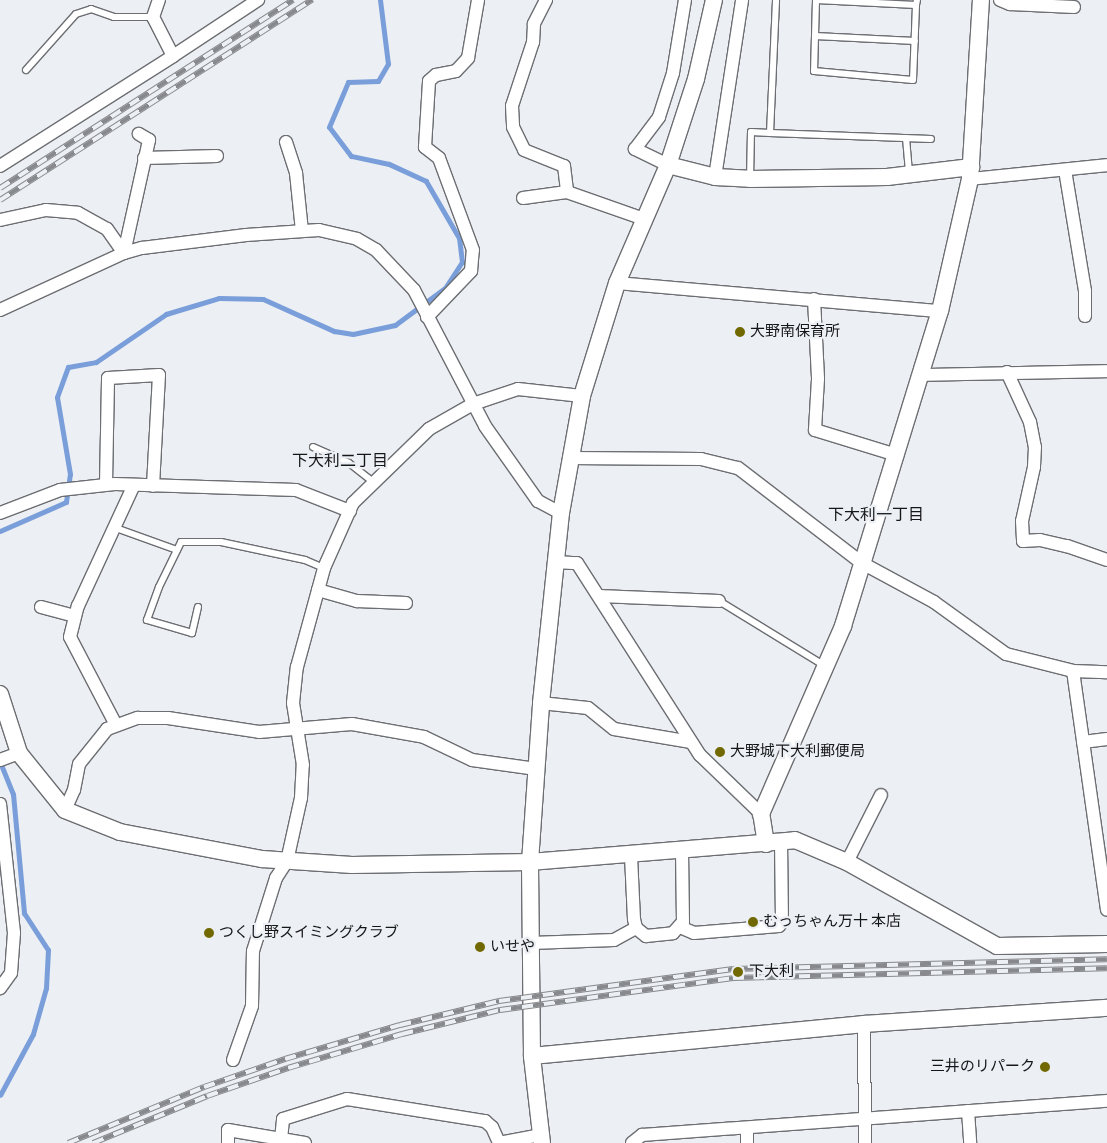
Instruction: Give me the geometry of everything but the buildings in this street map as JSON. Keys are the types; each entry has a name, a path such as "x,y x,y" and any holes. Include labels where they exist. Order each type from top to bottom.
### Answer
{"street":[{"path":"159,0 153,17 173,56"},
{"path":"0,166 258,0"},
{"path":"427,317 471,271 474,250 439,158 425,147 429,81 436,75 456,72 468,58 478,0"},
{"path":"546,0 534,24 534,42 512,106 513,128 524,150 564,166 567,192"},
{"path":"683,0 673,73 659,117 635,150 668,165 716,177 750,180 1066,170 1107,165"},
{"path":"281,1139 283,1119 348,1099 486,1121 499,1143 542,1139 532,1056 530,862 541,703 560,513 582,396 617,282 668,165 696,79 714,0"},
{"path":"716,177 742,0"},
{"path":"761,814 843,626 940,311 971,173 981,0"},
{"path":"1000,0 1074,7"},
{"path":"124,252 149,140 139,134"},
{"path":"286,142 296,173 302,231"},
{"path":"144,158 217,156"},
{"path":"1066,170 1085,291 1085,316"},
{"path":"523,198 567,192 644,218"},
{"path":"0,220 46,210 78,213 107,230 124,252"},
{"path":"0,310 124,252 246,235 302,231 334,232 357,239 376,250 414,290 473,404 538,501 560,513"},
{"path":"617,282 814,298 940,311"},
{"path":"814,298 818,379 815,430 897,454"},
{"path":"921,375 1107,371"},
{"path":"1007,372 1030,422 1035,447 1034,467 1022,521 1023,541 1040,540 1067,546 1107,560"},
{"path":"106,484 108,378 159,375 153,486"},
{"path":"233,1060 252,1006 253,951 276,878 286,861 301,798 303,765 293,703 297,667 324,568 350,510 373,482 429,429 473,404 518,389 582,396"},
{"path":"569,458 701,459 738,468 862,563 934,602 1006,654 1073,671 1107,672"},
{"path":"0,513 60,490 86,485 106,484 296,490 350,510"},
{"path":"116,725 70,637 75,616 113,527 134,486"},
{"path":"555,562 577,563 691,742 713,771 761,814 773,843 782,922 779,926 694,933 680,928"},
{"path":"318,590 357,601 406,603"},
{"path":"599,596 718,601"},
{"path":"41,607 75,616"},
{"path":"1073,671 1107,910"},
{"path":"0,694 19,753 65,810 120,832 286,861 352,865 530,862 682,852 796,840 847,862 997,946 1107,944"},
{"path":"541,703 588,708 614,730 691,742"},
{"path":"65,810 74,790 79,764 107,729 138,718 168,718 220,728 259,732 352,724 424,737 472,760 536,769"},
{"path":"1083,742 1107,739"},
{"path":"0,760 19,753"},
{"path":"847,862 881,794"},
{"path":"0,804 14,934 11,973 0,988"},
{"path":"631,856 636,928 646,936 672,933 680,928 684,915 682,852"},
{"path":"530,944 614,940 636,928"},
{"path":"532,1056 864,1024 1107,1008"},
{"path":"864,1024 865,1143"},
{"path":"632,1143 642,1135 1107,1101"},
{"path":"968,1112 970,1143"},
{"path":"747,1128 747,1143"},
{"path":"228,1143 228,1130 305,1143"}],"lane":[{"path":"770,133 776,0"},
{"path":"816,0 916,3 913,80 814,71 816,0"},
{"path":"26,70 76,14 91,9 114,17 153,17"},
{"path":"815,36 915,41"},
{"path":"750,180 751,132 931,139"},
{"path":"906,138 909,175"},
{"path":"313,448 349,463 373,482"},
{"path":"113,527 177,550"},
{"path":"198,606 192,633 147,620 181,542 221,542 305,560 324,568"},
{"path":"718,601 826,667"}],"waterway":[{"path":"0,531 66,502 70,474 57,397 68,367 96,362 166,314 219,298 263,299 334,331 353,334 395,325 445,288 462,262 459,238 426,181 389,164 351,156 329,127 348,82 378,81 388,64 380,0"},
{"path":"0,762 13,794 24,913 48,950 46,988 33,1034 0,1095"}],"railway":[{"path":"0,188 293,0"},
{"path":"0,200 312,0"},
{"path":"68,1143 204,1087 285,1059 400,1025 499,1001 733,969 1107,959"},
{"path":"93,1143 207,1096 288,1068 402,1034 500,1010 733,978 1107,968"}],"place":[{"name":"大野南保育所","path":"740,332"},
{"name":"大野城下大利郵便局","path":"720,752"},
{"name":"むっちゃん万十 本店","path":"753,922"},
{"name":"つくし野スイミングクラブ","path":"209,933"},
{"name":"いせや","path":"480,947"},
{"name":"下大利","path":"738,972"},
{"name":"三井のリパーク","path":"1045,1067"}],"district":[{"name":"下大利二丁目","path":"340,461"},
{"name":"下大利一丁目","path":"876,515"}]}
